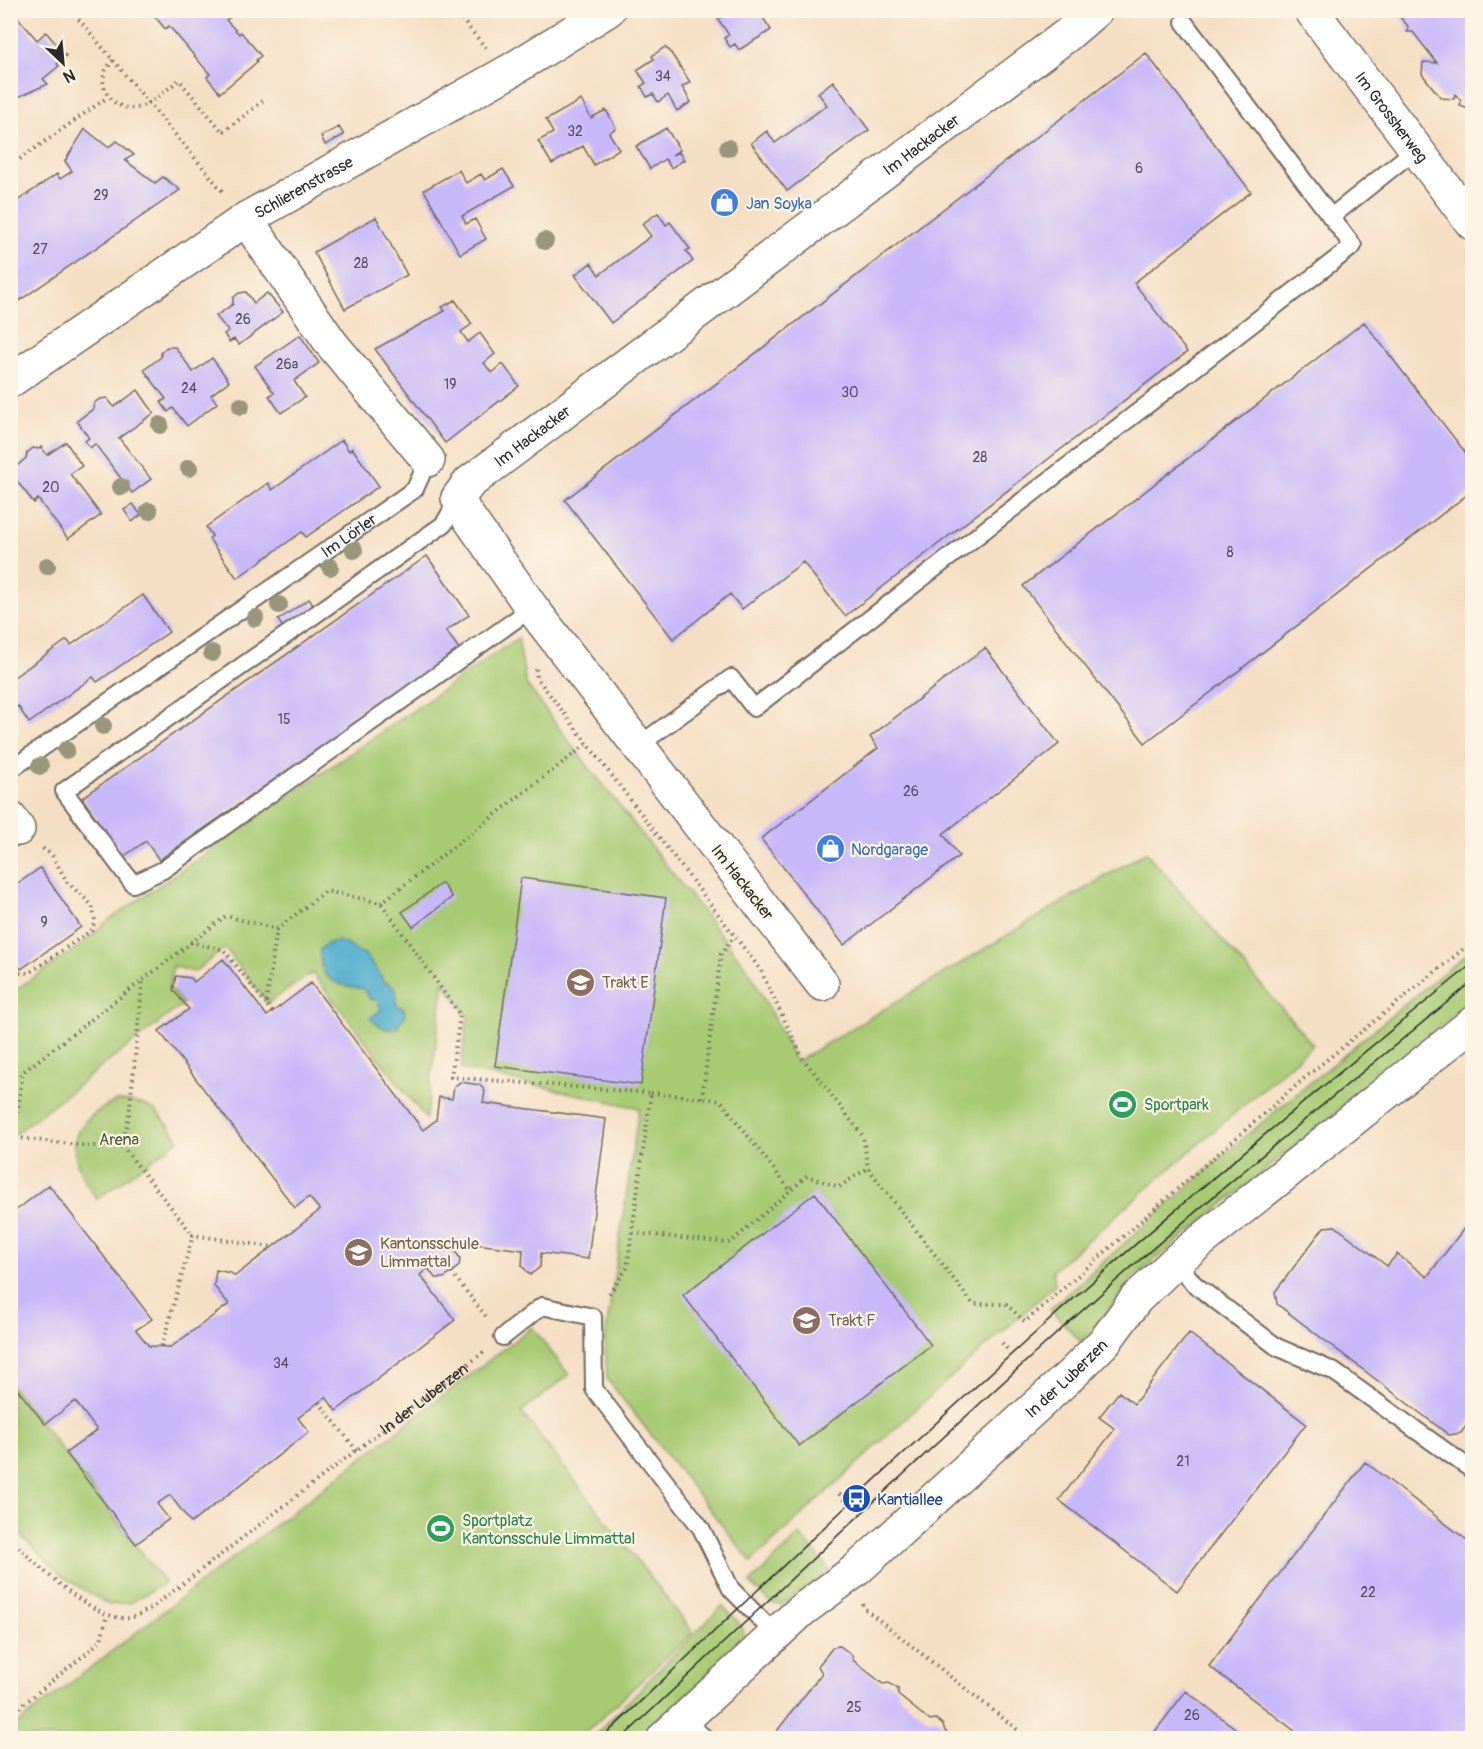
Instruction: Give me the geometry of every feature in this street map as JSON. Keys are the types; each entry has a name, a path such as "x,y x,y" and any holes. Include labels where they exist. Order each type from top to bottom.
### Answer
{"street":[{"name":"Schlierenstrasse","path":"10,381 238,210 508,72 608,10"},
{"name":"Im Hackacker","path":"822,984 638,746 524,614 458,498 469,483 1067,35 1096,10"},
{"name":"Im Grossherweg","path":"1311,10 1416,149 1469,210"},
{"name":"Im Lörler","path":"238,210 332,343 428,460"},
{"name":"In der Luberzen","path":"684,1732 775,1634 801,1610 855,1571 1073,1373 1105,1341 1136,1299 1176,1261 1473,1024"}],"lane":[{"path":"638,746 731,678 754,708 1353,246 1184,22"},
{"path":"1331,217 1416,149"},
{"name":"Im Lörler","path":"10,770 415,489 428,460"},
{"path":"458,498 444,524 64,791 133,884 163,870 524,614"},
{"path":"1176,1261 1194,1284 1277,1347 1333,1371 1473,1470"},
{"path":"503,1337 542,1306 592,1317 594,1389 701,1528 731,1589 775,1634"}],"path":[{"path":"71,10 238,210"},
{"path":"454,10 488,50"},
{"path":"113,60 105,72 104,84 108,97 116,104 128,109 139,108 149,103 179,80 223,132 262,101"},
{"path":"10,166 108,97"},
{"path":"524,614 536,648 537,678 760,969 802,1057 863,1136 868,1168 973,1304 1006,1304 1026,1322 1308,1076 1473,942"},
{"path":"381,903 588,743"},
{"path":"10,967 17,974 29,974 92,930 95,920 92,905 67,882 52,855 14,823"},
{"path":"266,1004 277,929 326,891 381,903 459,1015 451,1077 474,1082 651,1093 720,1100 790,1190"},
{"path":"10,1082 226,916 277,929"},
{"path":"702,1098 721,954 734,937"},
{"path":"190,942 224,950 272,1012"},
{"path":"122,1146 131,1102 143,978"},
{"path":"10,1166 12,1137 23,1071"},
{"path":"592,1317 627,1268 651,1093"},
{"path":"12,1137 88,1146 122,1146"},
{"path":"122,1146 193,1235 272,1247"},
{"path":"633,1233 730,1243 807,1176 839,1187 868,1168"},
{"path":"162,1346 193,1235"},
{"path":"444,1263 481,1310"},
{"name":"In der Luberzen","path":"107,1615 130,1618 154,1606 503,1337"},
{"path":"1002,1343 1007,1349"},
{"path":"319,1402 357,1451"},
{"path":"839,1494 844,1500"},
{"path":"10,1539 55,1582 107,1615 101,1640 10,1716"},
{"path":"855,1571 864,1608 1026,1738"}],"green space":[{"path":"518,638 526,684 750,972 796,1062 1146,852 1313,1045 1053,1270 1055,1285 940,1387 751,1562 607,1379 605,1340 639,1108 461,1069 468,1017 444,982 426,1119 312,973 268,1003 225,948 194,972 173,966 169,987 183,1004 11,1137 11,993 81,945 106,922"},
{"path":"1472,949 1472,1000 1133,1278 1082,1343 1050,1309 1241,1140"},
{"name":"Arena","path":"116,1101 138,1103 154,1110 179,1140 97,1199 79,1169 75,1155 75,1143 78,1131 86,1121"},
{"name":"Sportplatz Kantonsschule Limmattal","path":"532,1327 569,1375 521,1412 693,1632 580,1738 11,1738 11,1729"},
{"path":"11,1384 165,1583 130,1603 109,1605 62,1576 11,1526"},
{"path":"800,1535 830,1570 782,1605 772,1604 750,1583"},
{"path":"722,1606 741,1627 744,1643 641,1738 592,1738"}],"water":[{"path":"336,941 365,954 383,981 394,987 397,996 396,1004 404,1009 406,1015 398,1028 383,1028 370,1018 381,1010 377,1000 371,1000 363,989 337,983 326,975 320,960 320,949"}],"building":[{"path":"10,10 18,10 14,13 37,40 46,32 66,56 57,64 59,66 43,79 48,84 13,99 19,107 10,110"},
{"path":"150,10 229,10 233,15 226,20 239,34 241,32 261,56 220,93 207,77 210,74 169,26 165,29"},
{"path":"727,10 758,10 771,30 739,50 735,44 730,47 724,38 729,35 718,19 728,13"},
{"path":"1393,10 1472,10 1472,110 1460,106 1461,101 1455,94 1454,99 1441,98 1422,74 1423,62 1437,63 1413,32 1407,32 1408,26 1398,15 1392,14"},
{"path":"665,47 690,82 682,87 691,102 677,111 668,95 658,102 653,94 647,97 641,86 646,83 637,70 654,59 652,56"},
{"path":"1146,53 1251,192 1134,283 1187,352 845,616 803,562 742,609 730,594 673,639 565,500"},
{"path":"833,81 869,130 787,191 751,143 767,131 775,143 827,105 818,93"},
{"path":"581,100 591,118 606,110 616,128 609,133 619,149 594,165 583,146 552,164 538,141 553,133 546,120"},
{"path":"339,127 344,135 325,145 321,136"},
{"path":"666,128 680,150 672,155 679,152 684,160 671,168 665,159 650,169 636,146"},
{"path":"85,129 108,147 117,141 134,155 125,160 155,183 163,177 180,190 10,307 10,237 18,231 11,221 10,206 57,174 60,179 72,171 65,161"},
{"path":"503,169 514,186 462,216 466,224 475,219 486,239 460,254 424,190 459,170 466,183 481,174 485,180"},
{"path":"658,213 666,225 670,222 690,249 686,251 693,261 611,323 575,275 591,263 599,275 651,236 642,224"},
{"path":"376,217 407,275 345,309 314,252"},
{"path":"246,292 254,303 267,293 283,312 239,345 234,339 229,342 224,334 228,331 216,316 233,304 233,298 239,293"},
{"path":"455,300 472,324 461,332 468,342 480,333 495,354 484,363 492,373 503,364 519,386 445,443 375,349 445,311 442,307"},
{"path":"1364,322 1472,461 1472,491 1145,743 1023,586"},
{"path":"300,335 319,363 294,381 305,397 281,413 269,396 274,393 255,366"},
{"path":"167,347 175,347 193,372 212,358 229,381 211,395 217,403 187,426 173,408 168,412 161,402 166,399 144,370 161,357 161,352"},
{"path":"138,390 154,413 119,438 151,479 132,493 95,444 90,448 85,441 89,438 77,421 93,409 94,403 100,399 107,398 114,407"},
{"path":"342,440 349,451 352,448 379,486 306,537 302,532 237,578 209,539 212,536 206,527 268,483 272,490"},
{"path":"66,442 82,466 70,474 101,515 68,539 38,499 34,503 10,472 26,458 27,453 33,448 41,447 47,455"},
{"path":"133,504 141,515 132,522 124,510"},
{"path":"427,556 469,615 446,631 460,650 159,860 146,841 123,857 82,798"},
{"path":"143,595 169,632 97,682 93,677 29,723 18,706 10,711 10,680 67,640 71,645"},
{"path":"309,599 315,608 284,629 278,620"},
{"path":"985,648 1059,744 943,834 959,856 844,945 761,839 878,748 870,737"},
{"path":"40,868 81,927 21,969 10,956 10,889"},
{"name":"Trakt E","path":"521,878 666,898 641,1085 495,1066"},
{"path":"442,883 452,897 413,927 402,912"},
{"name":"Kantonsschule Limmattal","path":"223,959 267,1016 311,983 423,1130 436,1120 439,1097 452,1099 454,1087 460,1082 480,1085 485,1091 483,1103 606,1119 588,1259 541,1253 540,1267 530,1275 522,1266 523,1250 461,1242 453,1249 460,1258 459,1266 444,1278 435,1278 428,1268 420,1275 455,1320 336,1411 326,1397 298,1418 309,1432 191,1523 170,1495 157,1504 169,1519 136,1544 66,1453 97,1430 75,1401 45,1424 10,1380 10,1215 49,1185 152,1319 136,1330 149,1346 171,1347 229,1304 214,1286 216,1270 235,1276 320,1210 309,1197 295,1208 159,1031 189,1009 173,990 176,976 191,978 194,982"},
{"name":"Trakt F","path":"815,1193 931,1345 799,1446 683,1295"},
{"path":"1472,1218 1472,1418 1461,1433 1449,1435 1277,1304 1275,1292 1324,1227 1335,1226 1387,1266 1397,1254 1427,1277"},
{"path":"1189,1333 1306,1424 1177,1591 1059,1500 1115,1429 1099,1417 1119,1392 1134,1404"},
{"path":"1365,1462 1472,1544 1472,1738 1304,1738 1209,1666"},
{"path":"840,1646 852,1655 853,1660 883,1684 889,1683 898,1689 898,1695 929,1720 936,1719 954,1738 773,1738 822,1673 818,1666 833,1647"},
{"path":"1186,1691 1248,1738 1150,1738"}],"tram line":[{"path":"602,1738 870,1484 1088,1286 1251,1146 1472,964"},
{"path":"622,1738 885,1491 1097,1297 1256,1160 1472,982"}],"place":[{"name":"Jan Soyka","path":"725,203"},
{"name":"Nordgarage","path":"830,849"},
{"name":"Trakt E","path":"581,982"},
{"name":"Sportpark","path":"1123,1104"},
{"name":"Kantonsschule Limmattal","path":"359,1252"},
{"name":"Trakt F","path":"807,1320"},
{"name":"Kantiallee","path":"856,1499"},
{"name":"Sportplatz Kantonsschule Limmattal","path":"441,1529"}]}
